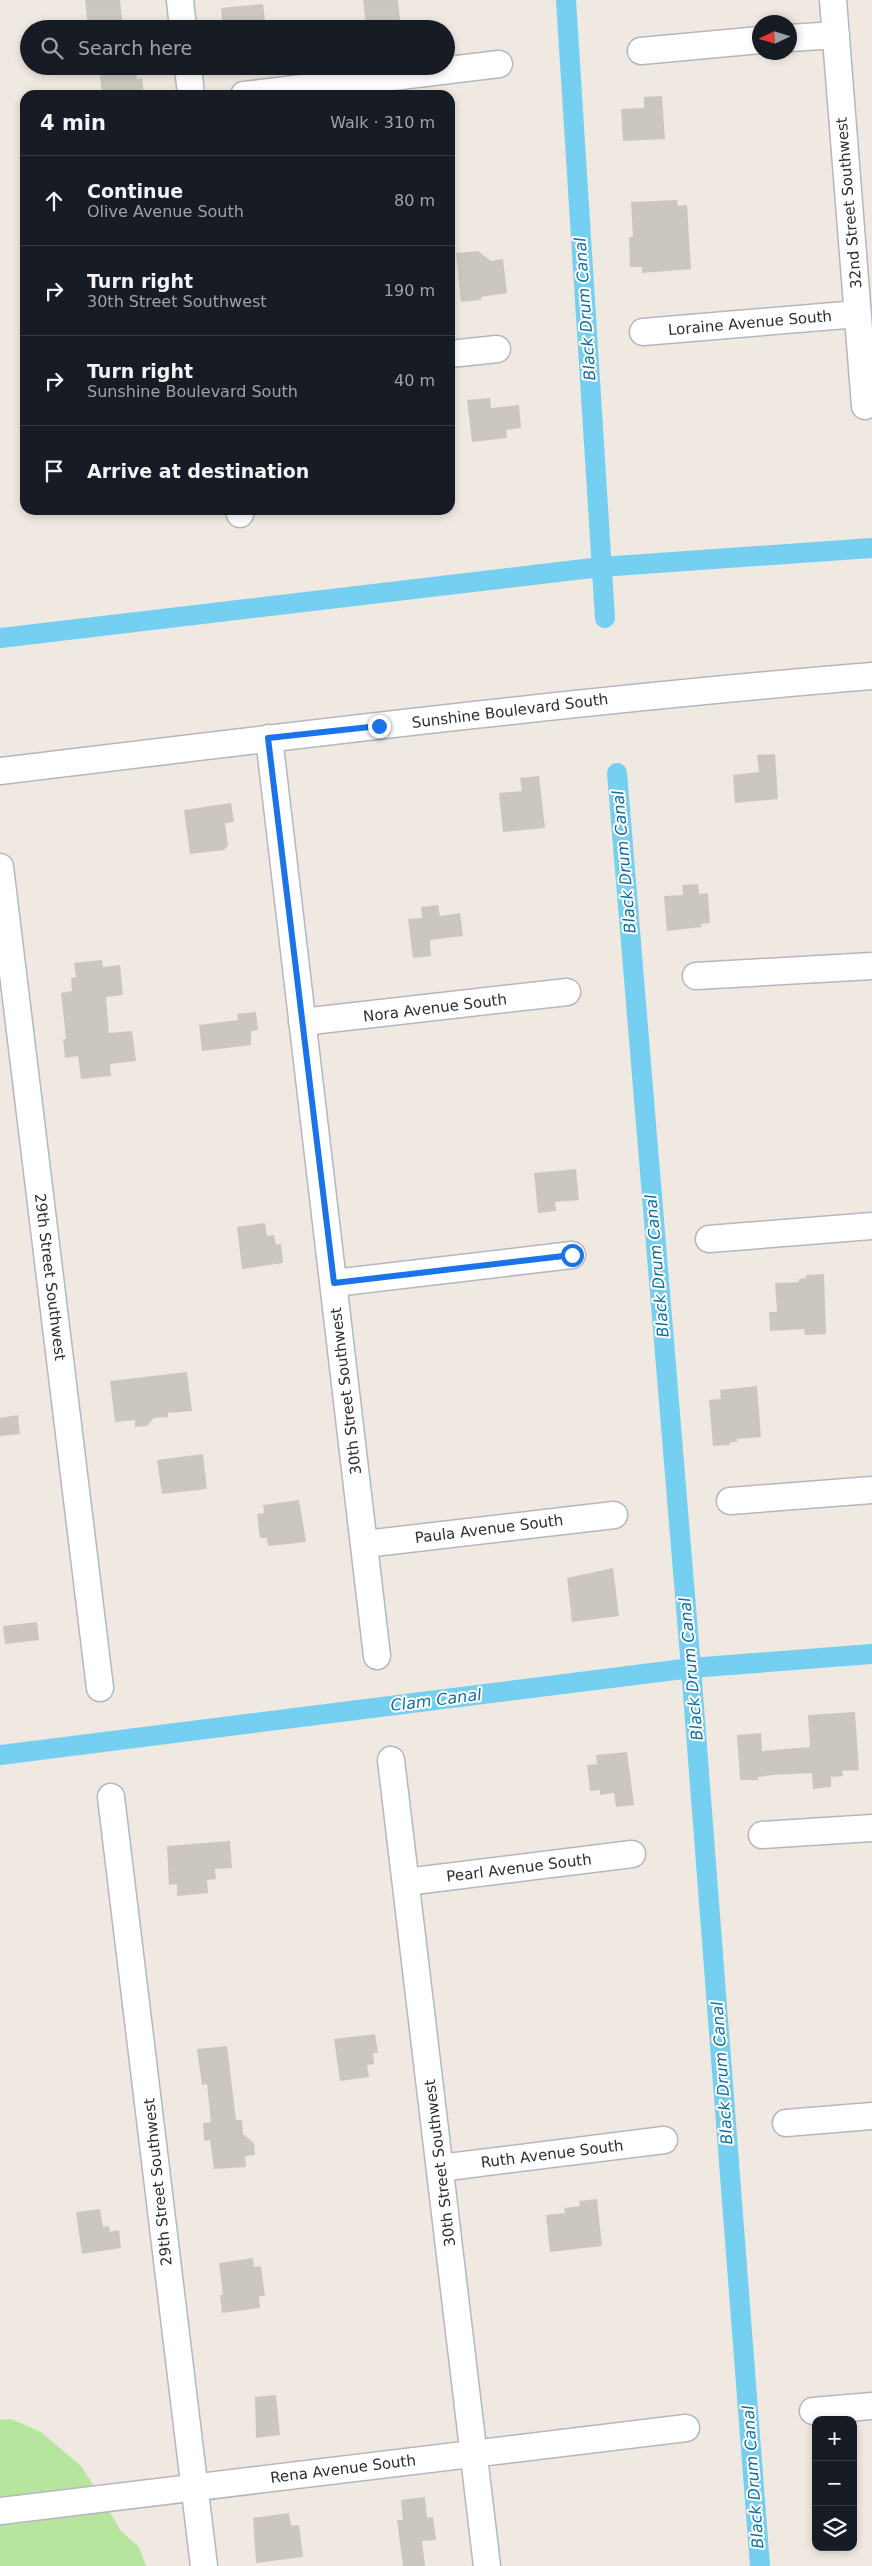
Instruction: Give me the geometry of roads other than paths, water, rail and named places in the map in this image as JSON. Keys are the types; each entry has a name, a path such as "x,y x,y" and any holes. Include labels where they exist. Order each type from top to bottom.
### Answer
{"street":[{"path":"180,0 182,20"},
{"name":"32nd Street Southwest","path":"833,0 865,406"},
{"path":"797,38 836,35"},
{"path":"641,51 752,41"},
{"path":"455,69 499,64"},
{"path":"189,75 190,90"},
{"path":"285,90 409,75"},
{"name":"Loraine Avenue South","path":"643,332 858,314"},
{"path":"455,353 497,349"},
{"name":"Sunshine Boulevard South","path":"0,772 268,738 675,692 872,676"},
{"name":"30th Street Southwest","path":"268,738 377,1656"},
{"name":"29th Street Southwest","path":"0,867 100,1688"},
{"path":"696,976 872,966"},
{"name":"Nora Avenue South","path":"302,1022 567,992"},
{"path":"709,1239 872,1226"},
{"path":"334,1283 572,1255"},
{"path":"730,1501 872,1490"},
{"name":"Paula Avenue South","path":"365,1544 614,1515"},
{"name":"30th Street Southwest","path":"391,1760 487,2566"},
{"name":"29th Street Southwest","path":"111,1797 204,2566"},
{"path":"762,1835 872,1828"},
{"name":"Pearl Avenue South","path":"406,1882 632,1854"},
{"path":"786,2123 872,2116"},
{"name":"Ruth Avenue South","path":"440,2168 664,2140"},
{"path":"813,2411 872,2406"},
{"name":"Rena Avenue South","path":"0,2511 686,2428"}],"waterway":[{"name":"Black Drum Canal","path":"566,0 605,618"},
{"path":"0,638 601,567 872,548"},
{"name":"Clam Canal","path":"617,773 691,1668 760,2566"},
{"name":"Clam Canal","path":"0,1755 691,1668 872,1654"}]}
